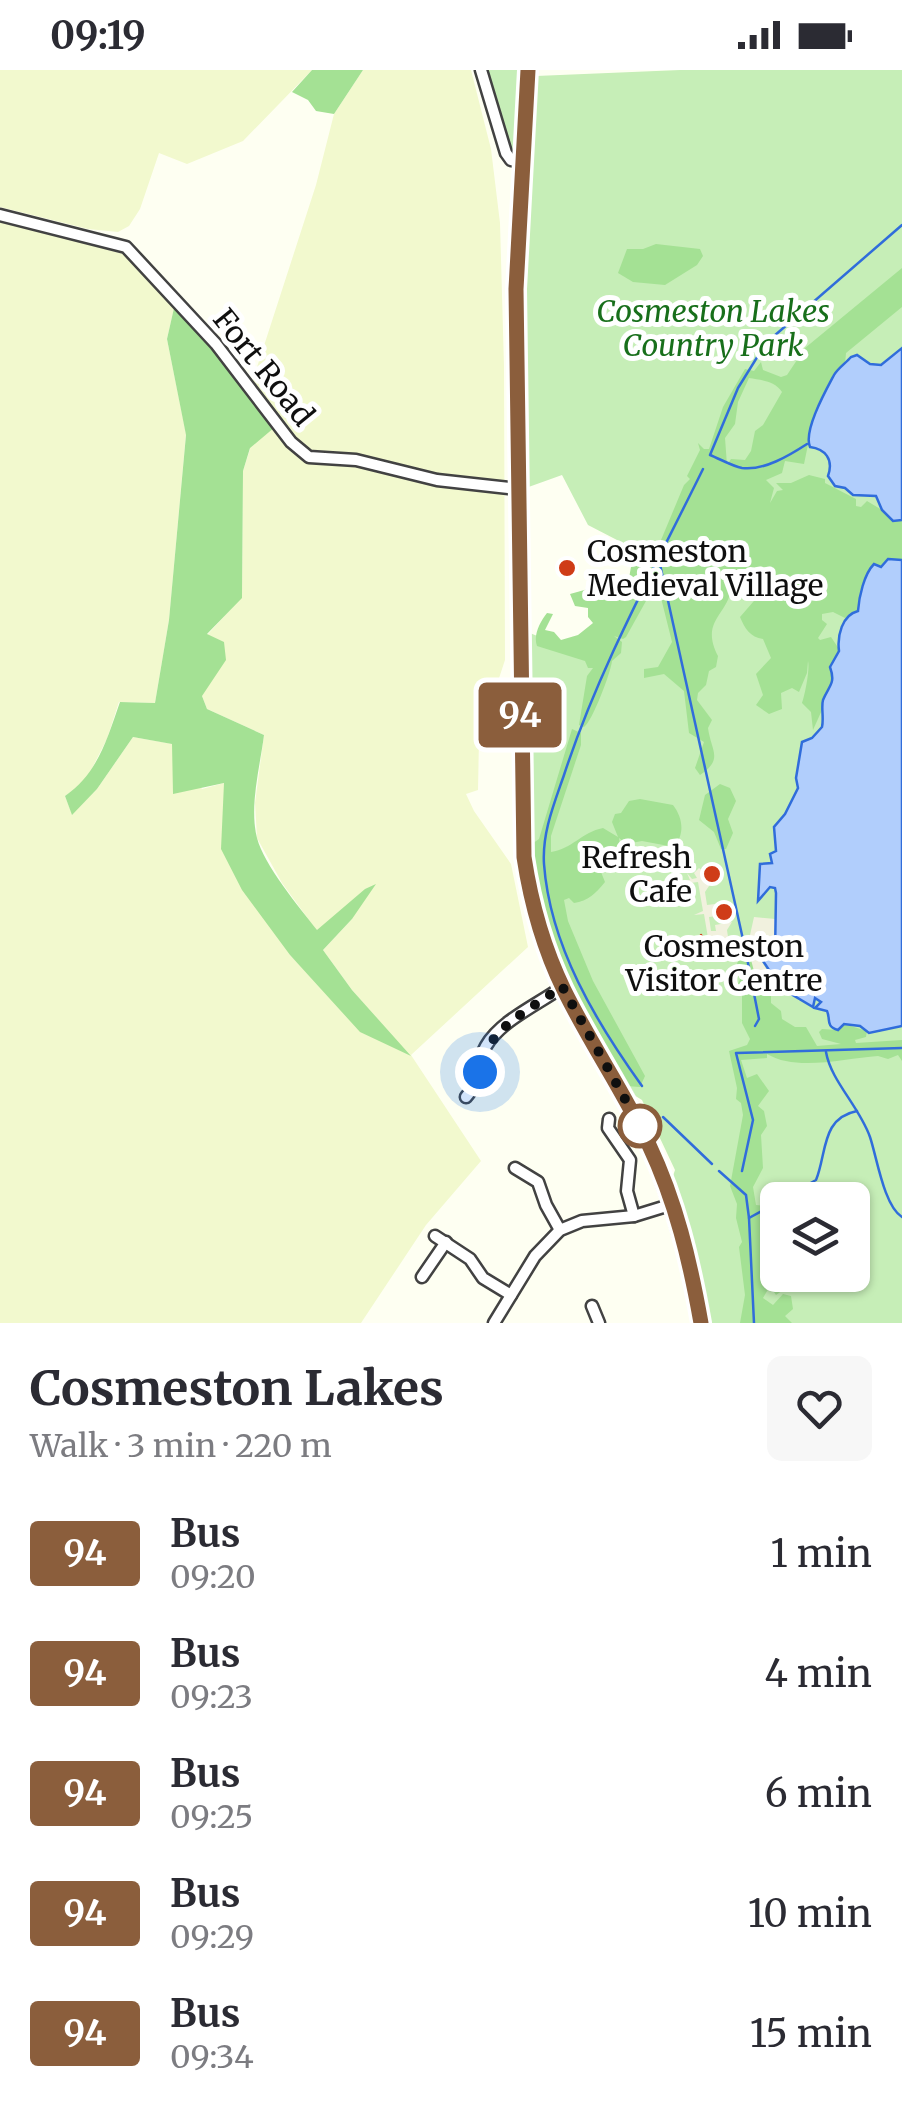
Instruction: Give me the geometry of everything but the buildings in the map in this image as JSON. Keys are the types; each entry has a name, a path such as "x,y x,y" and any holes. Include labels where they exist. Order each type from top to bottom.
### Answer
{"main road":[{"path":"528,70 516,257 521,832 542,935 562,986 635,1115 673,1204 701,1323"}],"street":[{"path":"481,70 506,153 511,160 521,162"},
{"name":"Fort Road","path":"0,215 126,247 216,344 290,442 309,457 356,460 437,480 518,489"},
{"path":"466,1097 476,1084 482,1054 492,1038 562,986"},
{"path":"610,1120 608,1128 630,1160 627,1191 634,1216"},
{"path":"515,1168 538,1182 560,1230"},
{"path":"494,1323 543,1245 560,1230 582,1221 634,1216 673,1204"},
{"path":"435,1236 470,1259 482,1278 511,1295"},
{"path":"422,1277 446,1242"},
{"path":"592,1306 600,1323"}],"green space":[{"path":"0,70 312,70 243,141 187,164 159,153 140,209 129,226 118,232 88,229 0,207"},
{"path":"312,70 363,70 334,114 316,111 308,100 292,92"},
{"path":"363,70 471,70 491,149 500,223 505,660 479,739 478,790 466,794 511,864 528,947 411,1055 481,1161 426,1225 361,1323 0,1323 0,218 130,256 174,308 167,339 186,434 169,620 155,703 119,702 107,739 85,782 65,796 72,814 97,789 133,737 173,744 202,789 224,783 290,955 324,990 408,1054 323,950 352,919 330,921 317,931 282,883 257,838 255,803 264,735 207,709 202,696 207,635 242,597 243,471 250,449 249,392 316,185 334,114"},
{"path":"487,70 522,70 518,146 514,152 502,135"},
{"name":"Cosmeston Lakes Country Park","path":"680,70 902,70 902,1323 706,1323 689,1238 671,1182 675,1170 642,1100 629,1092 584,1016 548,936 538,899 527,823 525,631 594,659 646,555 588,525 562,475 523,489 522,241 526,239 536,76"},
{"path":"656,244 700,249 703,256 697,265 665,285 633,282 618,273 627,249"},
{"path":"902,268 902,307 846,353 845,365 815,411 804,464 785,461 782,473 766,480 774,488 770,503 777,491 783,490 776,483 791,483 809,475 825,479 825,483 856,499 856,506 867,501 893,520 902,520 902,560 881,568 872,565 857,613 845,618 833,612 822,614 827,624 818,638 831,637 839,649 830,691 813,730 811,712 802,703 808,661 799,692 792,688 781,693 782,709 769,714 756,705 763,695 756,674 771,658 763,639 748,632 740,617 760,594 758,583 751,576 742,575 732,583 712,634 718,656 716,667 709,671 706,685 698,693 697,700 712,720 708,728 714,754 712,764 700,775 695,768 704,742 689,733 684,691 664,674 644,678 644,669 658,667 672,642 659,590 651,592 626,637 614,636 622,642 621,653 612,661 601,696 584,727 579,725 587,676 593,668 588,668 585,661 537,646 537,633 547,613 553,614 545,630 554,632 561,640 578,635 593,623 588,608 575,606 570,594 588,589 603,593 599,584 612,575 629,578 631,567 647,554 646,566 690,479 687,476 700,450 698,443 709,449 723,407 745,369 754,371 761,362 763,370 781,377 787,375 805,348","holes":["749,378 772,383 782,392 763,425 755,431 745,460 731,459 727,465 725,438 735,424 738,402"]},
{"path":"174,308 216,349 275,427 250,448 243,471 242,598 207,634 224,642 226,660 202,696 207,709 264,735 255,800 257,838 274,873 317,930 376,884 352,919 323,950 352,990 411,1056 360,1032 290,955 242,890 221,849 224,783 173,794 172,744 133,737 97,789 72,815 65,796 93,766 120,702 155,703 169,620 186,435 167,339"},
{"path":"572,729 581,733 581,745 551,836 551,852 603,828 618,837 612,822 629,801 673,805 681,821 680,837 674,847 642,841 626,844 619,838 620,844 601,872 605,882 602,886 583,900 564,900 568,921 593,981 645,1076 640,1087 626,1086 582,1015 583,1010 557,967 542,923 544,918 532,892 529,846 539,839"},
{"path":"720,784 730,788 736,801 728,819 733,833 726,849 721,849 714,832 699,820 705,795"},
{"path":"741,952 750,954 758,977 771,987 771,1003 781,1011 782,1019 795,1027 806,1027 817,1046 841,1044 822,1039 819,1032 837,1030 844,1024 867,1031 866,1037 855,1040 856,1043 902,1040 902,1061 898,1055 888,1059 878,1056 807,1063 767,1054 767,1058 741,1060 747,1078 757,1074 769,1091 758,1106 764,1111 767,1126 761,1135 763,1168 753,1187 756,1205 760,1205 760,1292 766,1292 763,1298 773,1305 783,1294 791,1296 793,1309 785,1316 792,1323 740,1323 745,1295 739,1247 742,1242 737,1204 730,1186 743,1115 736,1099 729,1051 747,1045 750,1039 742,1023 742,996 737,986 741,977 736,967"}],"shaded area":[{"path":"699,868 706,883 711,883 705,892 707,905 715,904 717,916 709,917 711,931 716,931 715,925 732,922 727,930 729,944 748,944 754,917 775,919 775,955 769,957 766,953 759,957 767,970 755,975 749,952 732,957 710,950 704,914 694,915 703,911 698,882 683,884 690,880 687,873 692,879 697,878 694,873"}],"water":[{"path":"902,348 902,520 893,521 876,496 853,495 835,486 828,476 827,456 810,447 809,440 816,411 834,375 851,357 857,355 870,364 881,365"},
{"path":"888,559 902,560 902,1026 869,1033 860,1026 844,1024 838,1030 834,1028 827,1011 815,1008 821,1002 815,998 813,1007 781,988 761,958 775,955 775,888 770,887 758,901 760,864 772,863 770,854 776,851 774,827 798,788 802,742 822,727 823,700 832,681 830,667 839,651 842,627 858,611 870,568 874,564 881,567"}],"waterway":[{"path":"807,444 759,467 738,467 710,455 738,388 766,343 902,225"},
{"path":"642,1086 592,1009 566,953 548,894 545,841 556,797 594,696 703,469"},
{"path":"659,560 744,944"},
{"path":"746,953 759,1019 755,1026"},
{"path":"742,1171 753,1120 736,1053 902,1048"},
{"path":"826,1052 833,1073 870,1137 890,1203 902,1217"},
{"path":"812,1182 831,1129 845,1115 857,1111"},
{"path":"663,1117 712,1164"},
{"path":"719,1171 746,1195 749,1218 760,1212"},
{"path":"749,1218 754,1323"}],"railway":[{"path":"701,935 704,941"}],"bus line":[{"name":"94","path":"528,70 516,241 524,857 552,964 635,1115 663,1175 684,1238 701,1323"}],"place":[{"name":"Cosmeston Medieval Village","path":"567,568"},
{"name":"Refresh Cafe","path":"712,874"},
{"name":"Cosmeston Visitor Centre","path":"724,912"}],"route":[{"path":"480,1072 482,1054 492,1038 562,986 640,1126"}]}
